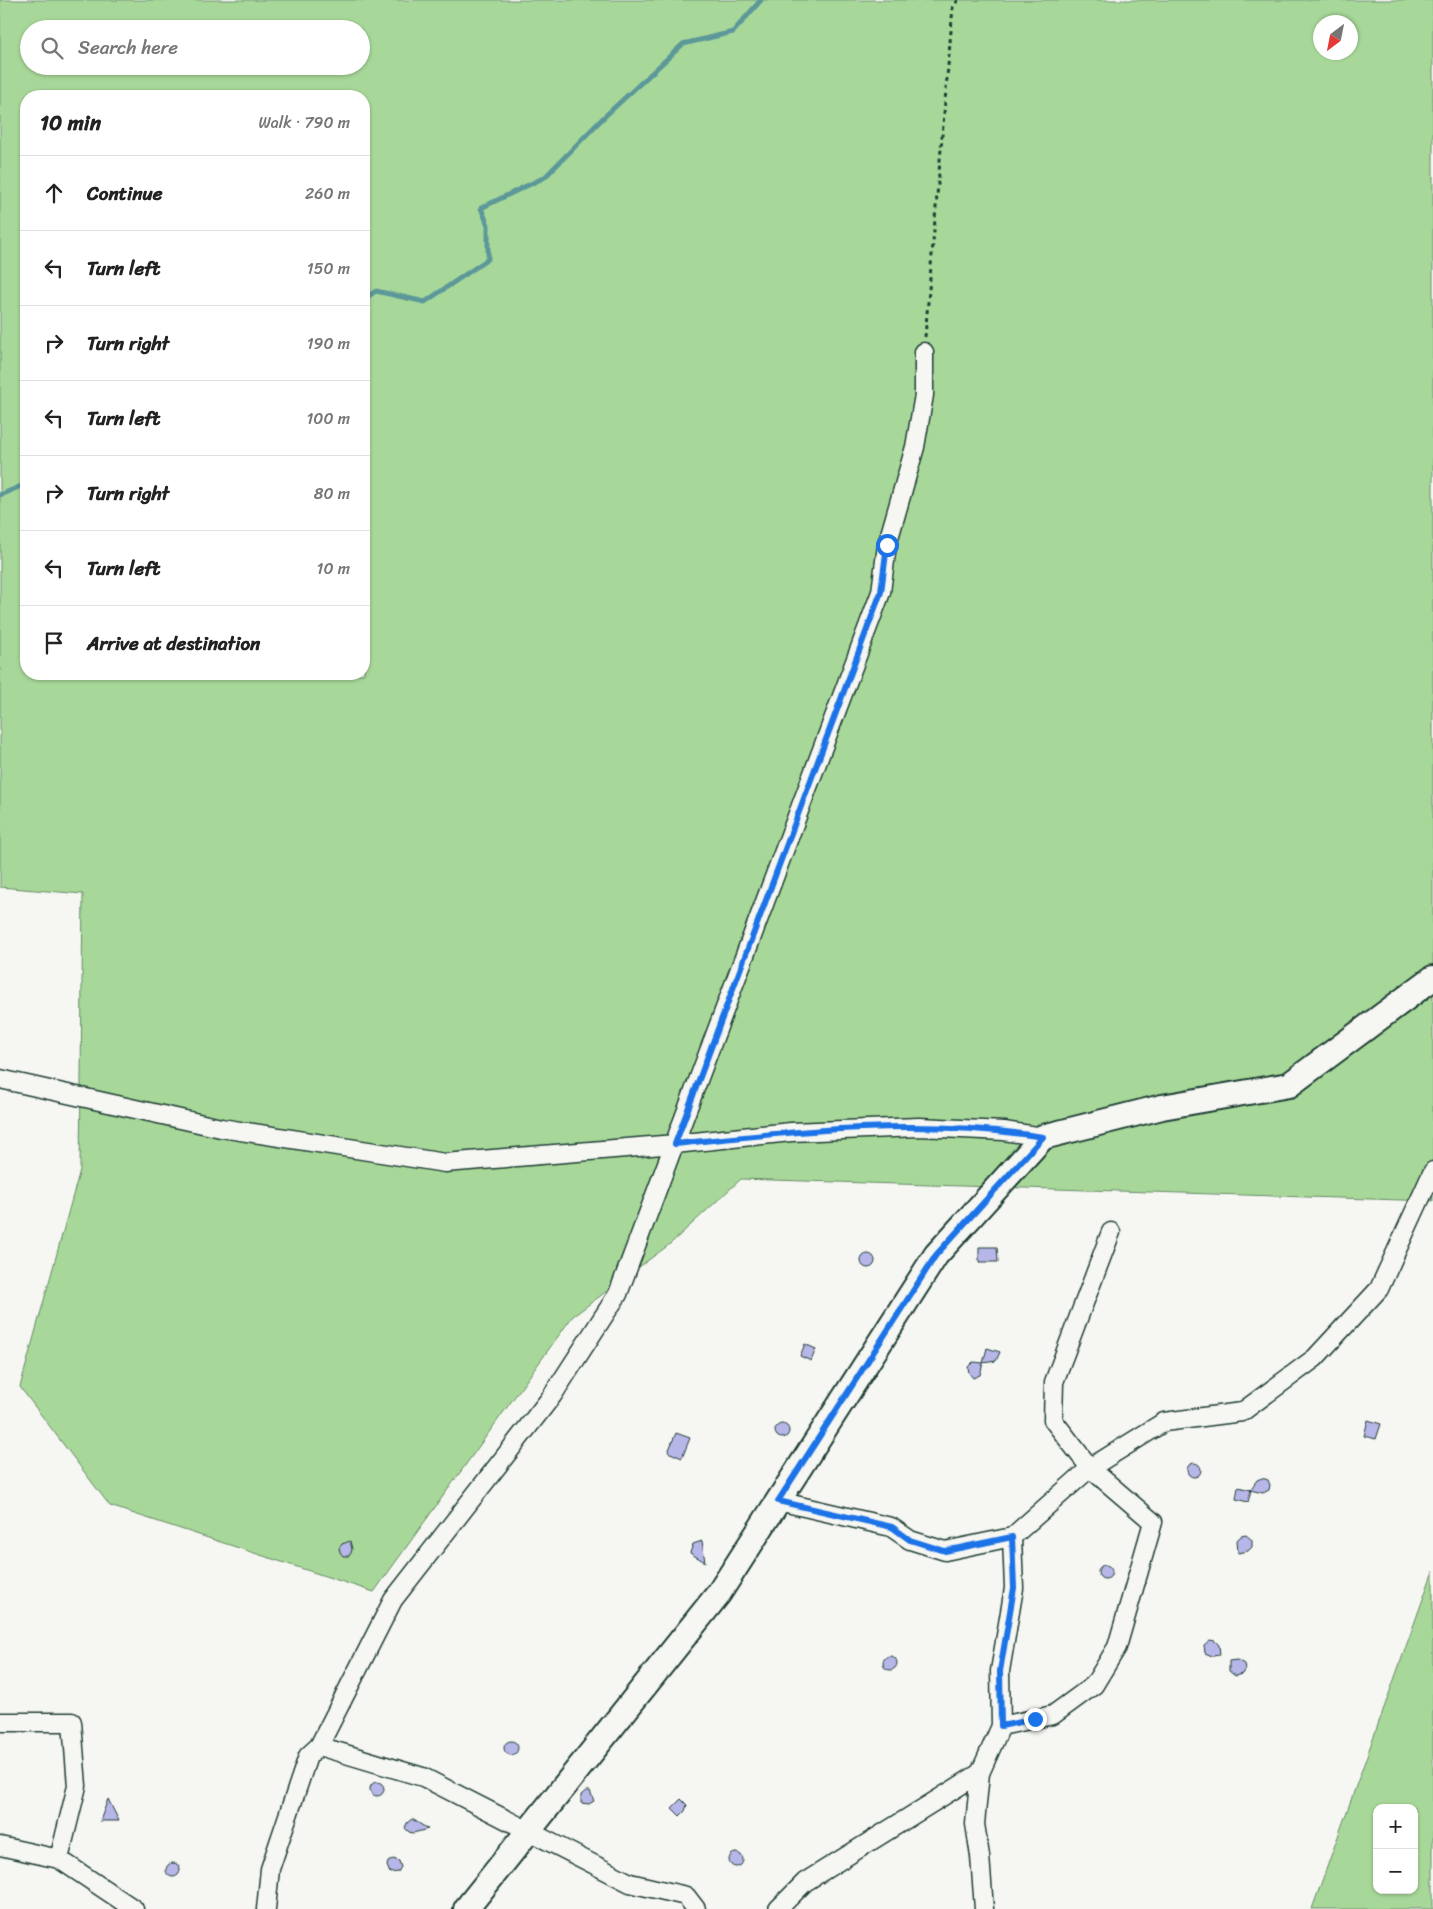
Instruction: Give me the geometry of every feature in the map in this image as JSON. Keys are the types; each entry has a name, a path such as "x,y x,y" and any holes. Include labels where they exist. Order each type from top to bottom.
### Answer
{"main road":[{"path":"466,1909 719,1593 936,1255 1043,1137 1162,1107 1289,1085 1433,978"}],"street":[{"path":"266,1909 270,1869 308,1756 318,1746 393,1600 552,1396 618,1294 881,592 887,545 916,438 924,395 924,352"},
{"path":"0,1080 221,1128 446,1163 675,1144 791,1132 919,1127 1004,1130 1043,1137"},
{"path":"778,1501 892,1527 910,1540 945,1551 1012,1537 1090,1468 1164,1422 1242,1412 1315,1358 1379,1289 1433,1171"},
{"path":"1001,1726 1053,1715 1094,1684 1117,1648 1153,1522 1090,1468 1053,1420 1054,1382 1111,1232"},
{"path":"984,1909 980,1856 975,1824 980,1773 1001,1726 1000,1671 1014,1588 1012,1537"},
{"path":"0,1722 72,1722 77,1786 59,1859"},
{"path":"318,1746 423,1777 630,1883 686,1896 696,1909"},
{"path":"778,1909 805,1882 980,1773"},
{"path":"0,1846 59,1859 134,1909"}],"path":[{"path":"924,352 953,7 958,0"}],"green space":[{"path":"0,0 1433,0 1433,1201 741,1179 670,1244 572,1317 374,1592 110,1506 20,1387 80,1170 83,894 0,887"},
{"path":"1433,1571 1433,1909 1312,1909"}],"building":[{"path":"979,1247 997,1247 998,1262 979,1262"},
{"path":"868,1254 873,1256 875,1261 873,1266 868,1268 863,1266 861,1261 863,1256"},
{"path":"805,1344 816,1349 811,1361 800,1356"},
{"path":"987,1348 1000,1352 996,1361 983,1363"},
{"path":"973,1362 983,1363 980,1375 973,1378 969,1373 968,1367"},
{"path":"1368,1420 1381,1424 1376,1439 1364,1436"},
{"path":"782,1424 787,1426 789,1431 787,1436 782,1438 777,1436 775,1431 777,1426"},
{"path":"676,1433 690,1438 682,1458 668,1452"},
{"path":"1194,1463 1199,1465 1201,1470 1199,1475 1194,1477 1189,1475 1187,1470 1189,1465"},
{"path":"1262,1478 1268,1480 1269,1490 1263,1493 1250,1490 1257,1480"},
{"path":"1238,1487 1251,1490 1248,1502 1236,1499"},
{"path":"1246,1535 1252,1540 1252,1547 1248,1551 1238,1553 1237,1540 1241,1536"},
{"path":"350,1541 351,1553 349,1556 343,1556 339,1548 342,1544"},
{"path":"702,1541 705,1562 690,1553 693,1544"},
{"path":"1105,1565 1110,1567 1112,1572 1110,1577 1105,1579 1100,1577 1098,1572 1100,1567"},
{"path":"1210,1640 1215,1641 1219,1645 1220,1655 1212,1656 1205,1653 1204,1645"},
{"path":"890,1656 895,1658 897,1663 895,1668 890,1670 885,1668 883,1663 885,1658"},
{"path":"1237,1660 1244,1664 1245,1669 1242,1674 1235,1676 1229,1671 1229,1661"},
{"path":"511,1741 516,1743 518,1748 516,1753 511,1755 506,1753 504,1748 506,1743"},
{"path":"377,1782 382,1784 384,1789 382,1794 377,1796 372,1794 370,1789 372,1784"},
{"path":"586,1791 590,1791 594,1801 589,1804 581,1803 581,1795"},
{"path":"108,1799 119,1821 100,1821"},
{"path":"681,1799 687,1805 685,1811 680,1816 672,1808"},
{"path":"412,1819 428,1829 413,1833 409,1832 405,1828"},
{"path":"736,1853 741,1855 743,1860 741,1865 736,1867 731,1865 729,1860 731,1855"},
{"path":"393,1859 399,1861 401,1867 398,1872 390,1873 387,1866 388,1862"},
{"path":"173,1863 178,1865 180,1870 178,1875 173,1877 168,1875 166,1870 168,1865"}],"waterway":[{"path":"370,295 376,291 425,302 488,259 488,225 481,208 545,177 604,117 683,44 733,32 761,0"},
{"path":"0,495 20,487"}],"route":[{"path":"887,545 881,592 675,1144 791,1132 919,1127 1004,1130 1043,1137 936,1255 778,1501 892,1527 910,1540 945,1551 1012,1537 1014,1588 1000,1671 1001,1726 1035,1719"}]}
